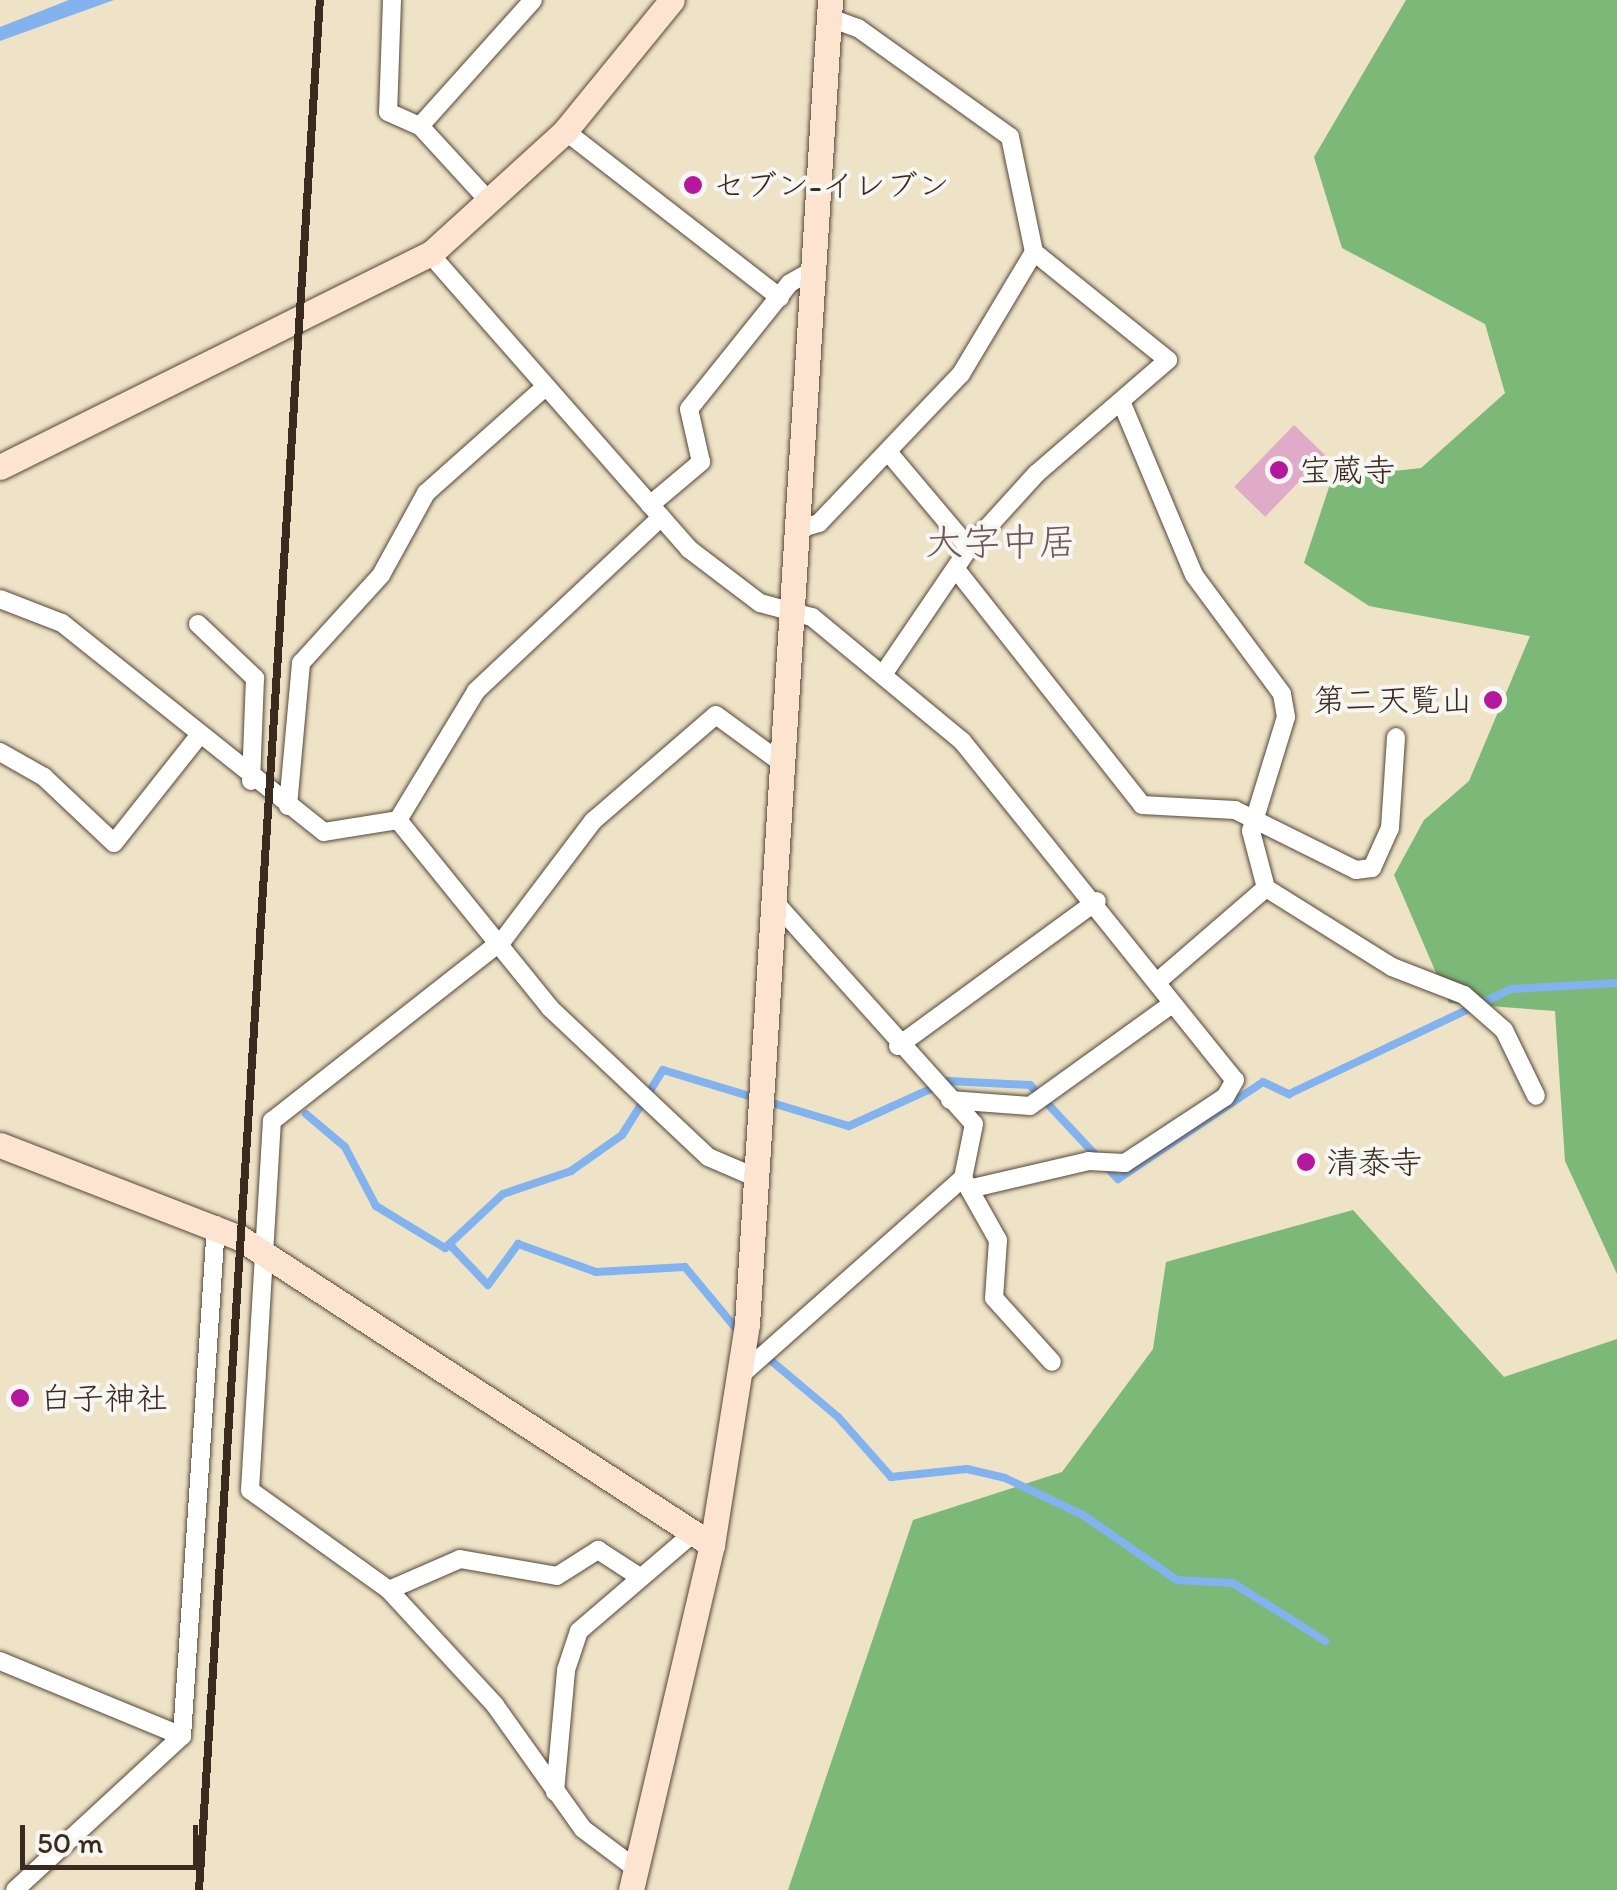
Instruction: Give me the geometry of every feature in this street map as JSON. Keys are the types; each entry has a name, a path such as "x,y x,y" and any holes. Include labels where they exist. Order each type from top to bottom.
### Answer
{"street":[{"path":"392,0 388,112 420,126 490,202"},
{"path":"420,126 534,0"},
{"path":"0,466 430,254 564,131 672,0"},
{"path":"806,0 830,9 1010,137 1034,252 1168,360 1124,406 1036,474 969,548 959,573 884,672"},
{"path":"633,1879 701,1540 742,1374 830,9"},
{"path":"564,131 780,298"},
{"path":"796,530 819,524 961,374 1034,252"},
{"path":"430,254 656,511 760,603 812,616 884,672 962,741 1097,901 1172,1004 1235,1080 1226,1096 1125,1164 1089,1161 966,1184 742,1374"},
{"path":"0,599 62,623 251,781 337,835 398,820 476,690 700,462 688,409 780,298 812,271"},
{"path":"288,806 301,662 380,575 426,494 544,388"},
{"path":"1124,406 1194,575 1282,694 1286,716 1254,816 1266,888 1392,967 1464,995 1504,1030 1536,1096"},
{"path":"889,453 969,548"},
{"path":"959,573 1142,805 1212,804 1254,816 1356,870 1372,868 1390,828 1396,737"},
{"path":"198,624 255,678 251,781"},
{"path":"633,1879 583,1830 495,1705 389,1590 250,1490 272,1121 503,940 593,821 716,715 779,761"},
{"path":"0,752 44,777 114,843 198,737"},
{"path":"398,820 503,940 550,1008 645,1102 708,1157 757,1178"},
{"path":"1157,982 1266,888"},
{"path":"772,899 898,1046 950,1100 978,1139 966,1184 998,1240 994,1298 1052,1362"},
{"path":"898,1046 1097,901"},
{"path":"950,1100 1030,1106 1172,1004"},
{"path":"0,1145 216,1226 262,1252 701,1540"},
{"path":"15,1890 182,1736 216,1226"},
{"path":"554,1792 566,1670 579,1631 638,1576 701,1540"},
{"path":"389,1590 460,1558 557,1576 598,1550 638,1576"},
{"path":"0,1661 182,1736"}],"green space":[{"path":"1406,0 1617,0 1617,1274 1565,1161 1555,1011 1449,1003 1394,875 1424,820 1469,781 1530,636 1369,606 1304,563 1332,478 1421,468 1505,393 1485,324 1342,248 1314,157"},
{"path":"1353,1210 1504,1377 1617,1339 1617,1890 788,1890 913,1520 1062,1472 1153,1349 1166,1262"}],"water":[{"path":"69,0 114,0 0,41 0,27"}],"building":[{"name":"宝蔵寺","path":"1294,425 1325,455 1265,517 1234,487"}],"waterway":[{"path":"306,1114 345,1147 376,1206 445,1248 503,1194 571,1171 622,1135 663,1070 849,1126 948,1081 1030,1085 1118,1179 1263,1082 1289,1094 1511,989 1617,983"},
{"path":"450,1245 488,1285 518,1244 596,1272 685,1267 739,1332"},
{"path":"749,1342 838,1417 891,1477 967,1469 1005,1478 1083,1515 1177,1580 1233,1583 1325,1641"}],"railway":[{"path":"199,1890 320,0"}],"place":[{"name":"セブン-イレブン","path":"693,185"},
{"name":"宝蔵寺","path":"1279,470"},
{"name":"第二天覧山","path":"1493,700"},
{"name":"清泰寺","path":"1306,1162"},
{"name":"白子神社","path":"20,1398"}],"district":[{"name":"大字中居","path":"1001,543"}]}
